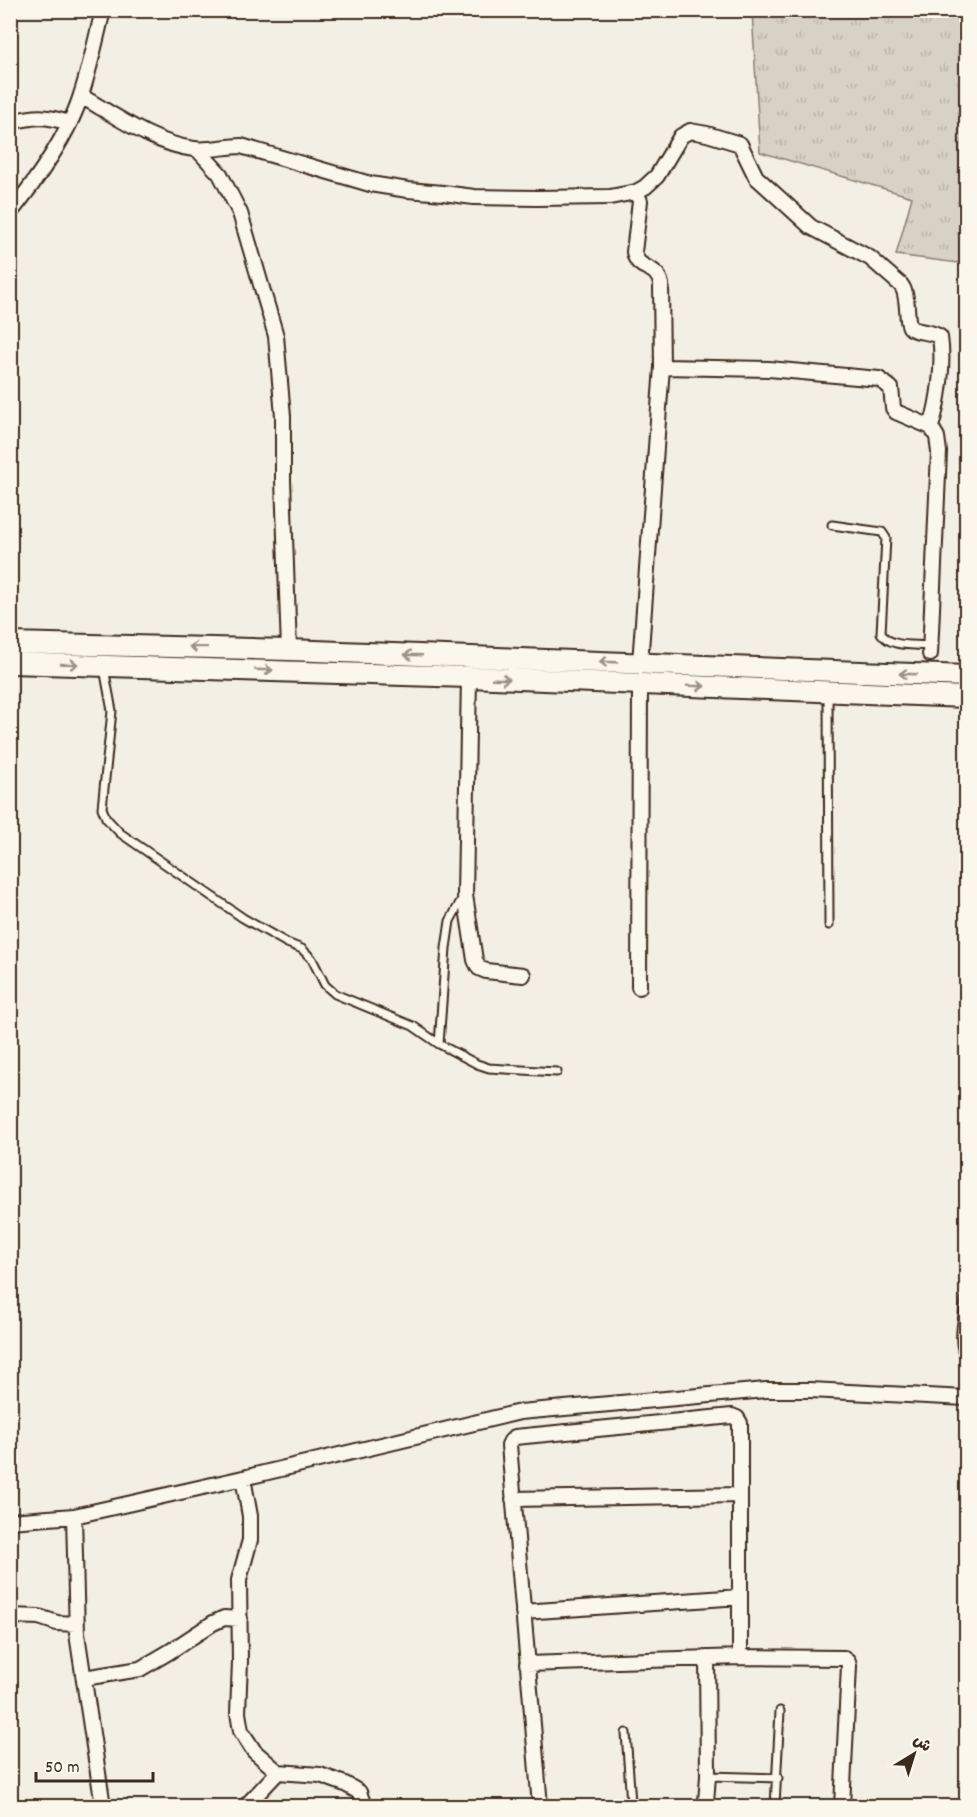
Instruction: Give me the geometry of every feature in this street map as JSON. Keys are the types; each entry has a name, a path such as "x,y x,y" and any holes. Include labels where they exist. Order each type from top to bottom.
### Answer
{"street":[{"path":"10,213 42,169 69,123 81,96 103,10"},
{"path":"81,96 150,135 178,147 198,150 241,146 370,184 474,197 610,197 636,192 657,176 681,136 690,131 740,144 756,177 811,227 870,258 901,285 905,290 908,324 911,328 940,337 942,350 936,411 931,427"},
{"path":"10,122 34,116 69,123"},
{"path":"198,150 220,174 240,213 276,336 283,416 289,651"},
{"path":"636,192 640,201 634,252 642,266 655,271 661,284 662,367 640,663"},
{"path":"662,367 769,369 879,379 891,388 893,408 896,412 931,427 937,437 939,452 930,650"},
{"path":"10,643 966,676"},
{"path":"10,663 469,677 966,696"},
{"path":"469,677 465,895 475,960 479,968 486,971 524,975"},
{"path":"639,987 640,684"},
{"path":"10,1521 74,1516 243,1479 520,1412 766,1390 966,1398"},
{"path":"540,1806 509,1445 515,1437 732,1416 737,1418 740,1423 740,1657"},
{"path":"243,1479 250,1516 250,1540 239,1580 238,1713 241,1731 254,1751 278,1772 320,1775 345,1784 359,1792 364,1806"},
{"path":"513,1499 740,1495"},
{"path":"74,1516 76,1624 103,1806"},
{"path":"523,1612 740,1597"},
{"path":"10,1616 39,1617 57,1623 76,1624"},
{"path":"84,1678 140,1669 213,1623 224,1618 240,1618"},
{"path":"527,1664 740,1657 844,1658 848,1661 842,1806"},
{"path":"704,1806 708,1776 707,1658"},
{"path":"246,1806 278,1772"}],"lane":[{"path":"832,525 882,532 886,538 881,633 891,642 930,650"},
{"path":"104,665 112,711 102,808 106,818 120,833 243,918 302,949 312,958 325,985 335,994 413,1026 460,1057 489,1068 557,1072"},
{"path":"828,691 829,925"},
{"path":"439,1044 450,921 465,895"},
{"path":"966,1296 961,1337 966,1358"},
{"path":"776,1806 780,1711"},
{"path":"626,1733 631,1803 634,1806"},
{"path":"708,1776 778,1778"}],"green space":[{"path":"752,11 966,11 966,264 896,255 912,197 760,152"}]}
